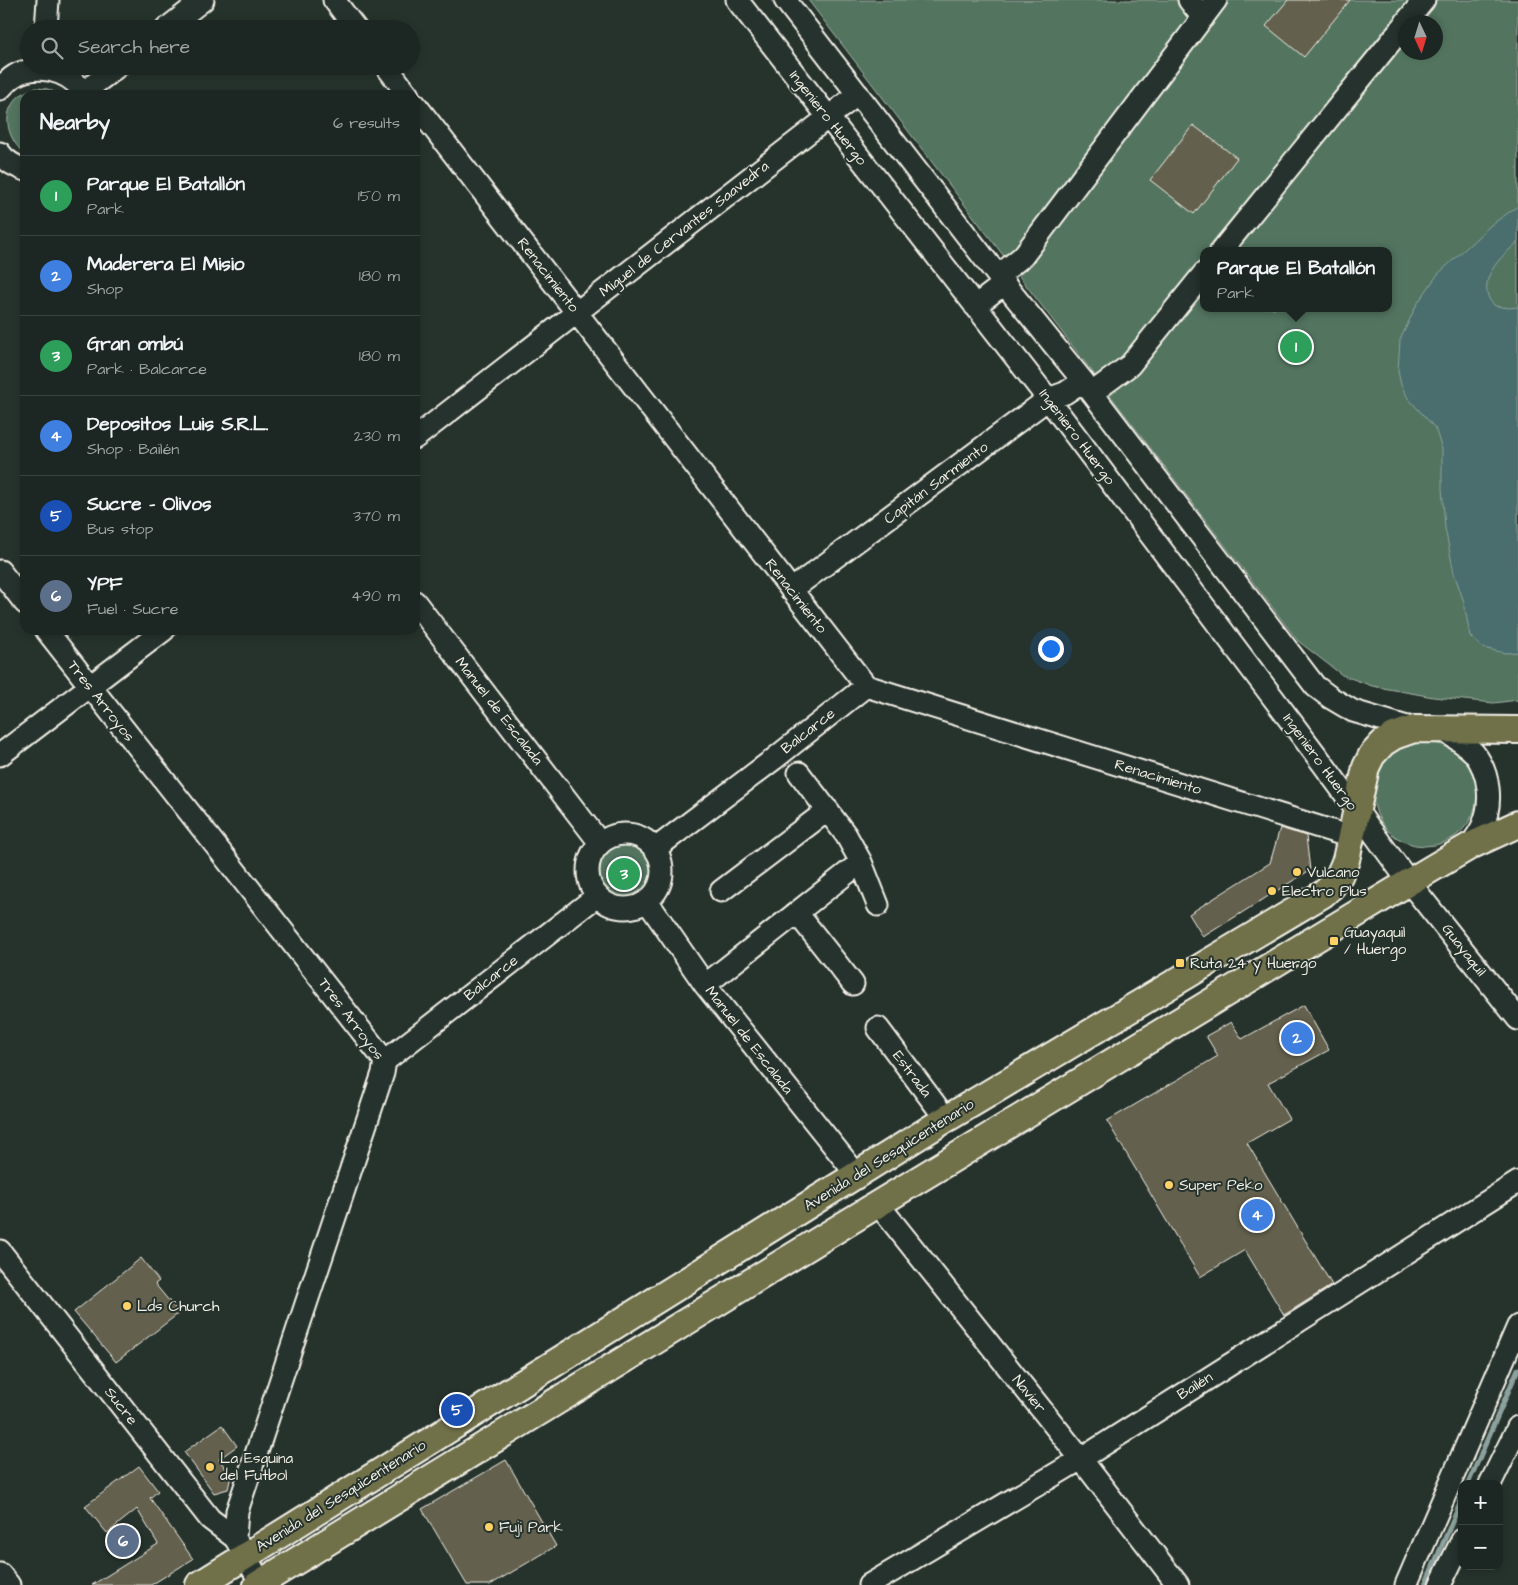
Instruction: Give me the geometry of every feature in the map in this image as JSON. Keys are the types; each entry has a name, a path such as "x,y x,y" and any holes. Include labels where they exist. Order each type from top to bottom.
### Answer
{"main road":[{"name":"Avenida del Sesquicentenario","path":"200,1585 241,1547 857,1175 946,1119 1323,894 1339,876 1346,860 1366,767 1372,755 1383,743 1394,736 1414,728 1518,730"},
{"name":"Avenida del Sesquicentenario","path":"260,1584 878,1204 1409,882 1470,846 1518,824"}],"street":[{"path":"47,20 48,0"},
{"path":"177,20 203,0"},
{"path":"334,0 349,20"},
{"name":"Ingeniero Huergo","path":"736,0 1048,399 1323,764 1354,824 1409,882"},
{"path":"785,0 1088,387 1315,686 1353,711 1414,728"},
{"path":"1189,0 1203,18"},
{"path":"975,306 1023,256 1216,0"},
{"path":"1412,15 1424,0"},
{"path":"1224,247 1398,33"},
{"path":"0,89 9,79 20,74"},
{"path":"64,75 81,90"},
{"path":"90,90 107,75"},
{"path":"393,75 404,90"},
{"name":"Miguel de Cervantes Saavedra","path":"420,434 858,94"},
{"name":"Renacimiento","path":"420,110 866,686 1354,824"},
{"path":"1,156 20,168"},
{"name":"Capitán Sarmiento","path":"791,590 1048,399 1088,387 1130,365 1200,278"},
{"path":"0,571 20,597"},
{"name":"Manuel de Escalada","path":"420,609 600,843"},
{"name":"Tres Arroyos","path":"50,635 385,1060 383,1073 237,1511 241,1547"},
{"path":"0,755 158,635"},
{"name":"Balcarce","path":"655,849 774,759 866,686"},
{"path":"1443,730 1473,752 1480,762 1488,789 1488,805 1482,827 1470,846"},
{"path":"799,773 846,835 861,862 878,905"},
{"path":"721,891 828,810"},
{"path":"619,834 629,834 643,839 655,849 660,859 662,871 655,893 646,901 637,906 616,907 606,903 597,896 591,886 588,875 588,863 600,843 619,834"},
{"path":"705,985 861,862"},
{"name":"Guayaquil","path":"1409,882 1518,1019"},
{"name":"Balcarce","path":"385,1060 597,896"},
{"name":"Manuel de Escalada","path":"646,901 705,985 857,1175"},
{"path":"796,913 853,984"},
{"name":"Estrada","path":"878,1028 946,1119"},
{"name":"Bailén","path":"869,1585 1081,1459 1518,1182"},
{"name":"Navier","path":"878,1204 1081,1459 1178,1585"},
{"name":"Sucre","path":"0,1251 210,1519 241,1547"},
{"path":"1406,1585 1518,1326"},
{"path":"1492,1480 1518,1427"},
{"path":"241,1547 260,1584"},
{"path":"1440,1585 1458,1548"},
{"path":"0,1574 9,1585"}],"green space":[{"path":"808,0 1518,0 1518,700 1494,703 1433,697 1372,686 1342,675 1298,641"},
{"path":"36,88 50,90 31,90"},
{"path":"20,96 20,149 11,136 8,126 8,116 16,99"},
{"path":"1425,742 1445,746 1462,757 1473,774 1477,794 1473,814 1462,831 1445,842 1425,846 1405,842 1388,831 1377,814 1373,794 1377,774 1388,757 1405,746"},
{"path":"618,840 630,840 647,849 654,860 656,872 654,884 647,895 630,904 618,904 606,899 597,890 592,878 592,866 597,854 606,845"}],"water":[{"path":"1518,206 1518,242 1500,259 1490,273 1487,288 1489,299 1495,306 1518,307 1518,652 1505,653 1483,648 1470,636 1464,602 1454,573 1445,528 1442,449 1435,428 1408,398 1401,385 1398,371 1400,340 1417,304 1438,274 1491,225"}],"building":[{"path":"1288,0 1350,0 1304,57 1266,26"},
{"path":"1193,125 1237,158 1194,214 1150,180"},
{"path":"1280,828 1306,836 1310,870 1203,937 1189,914 1270,863"},
{"path":"1304,1005 1329,1050 1268,1083 1289,1119 1247,1143 1332,1285 1284,1315 1245,1250 1200,1277 1107,1121 1218,1056 1206,1036 1231,1022 1242,1039"},
{"name":"Lds Church","path":"141,1258 159,1281 155,1284 179,1313 116,1362 74,1312"},
{"name":"La Esquina del Futbol","path":"222,1425 237,1446 219,1459 231,1476 228,1489 214,1493 184,1452"},
{"name":"Fuji Park","path":"506,1460 556,1546 490,1585 467,1585 422,1509"},
{"path":"139,1466 158,1491 150,1498 193,1559 151,1585 92,1585 158,1544 137,1509 107,1533 85,1506"}],"waterway":[{"path":"1470,1480 1518,1369"},
{"path":"1425,1585 1458,1508"}],"place":[{"name":"Parque El Batallón","path":"1296,347"},
{"name":"Vulcano","path":"1297,872"},
{"name":"Gran ombú","path":"624,874"},
{"name":"Electro Plus","path":"1272,891"},
{"name":"Guayaquil / Huergo","path":"1334,941"},
{"name":"Ruta 24 y Huergo","path":"1180,963"},
{"name":"Maderera El Misio","path":"1297,1038"},
{"name":"Super Peko","path":"1169,1185"},
{"name":"Depositos Luis S.R.L.","path":"1257,1215"},
{"name":"Lds Church","path":"127,1306"},
{"name":"Sucre - Olivos","path":"457,1410"},
{"name":"La Esquina del Futbol","path":"210,1467"},
{"name":"Fuji Park","path":"489,1527"},
{"name":"YPF","path":"123,1541"}]}
